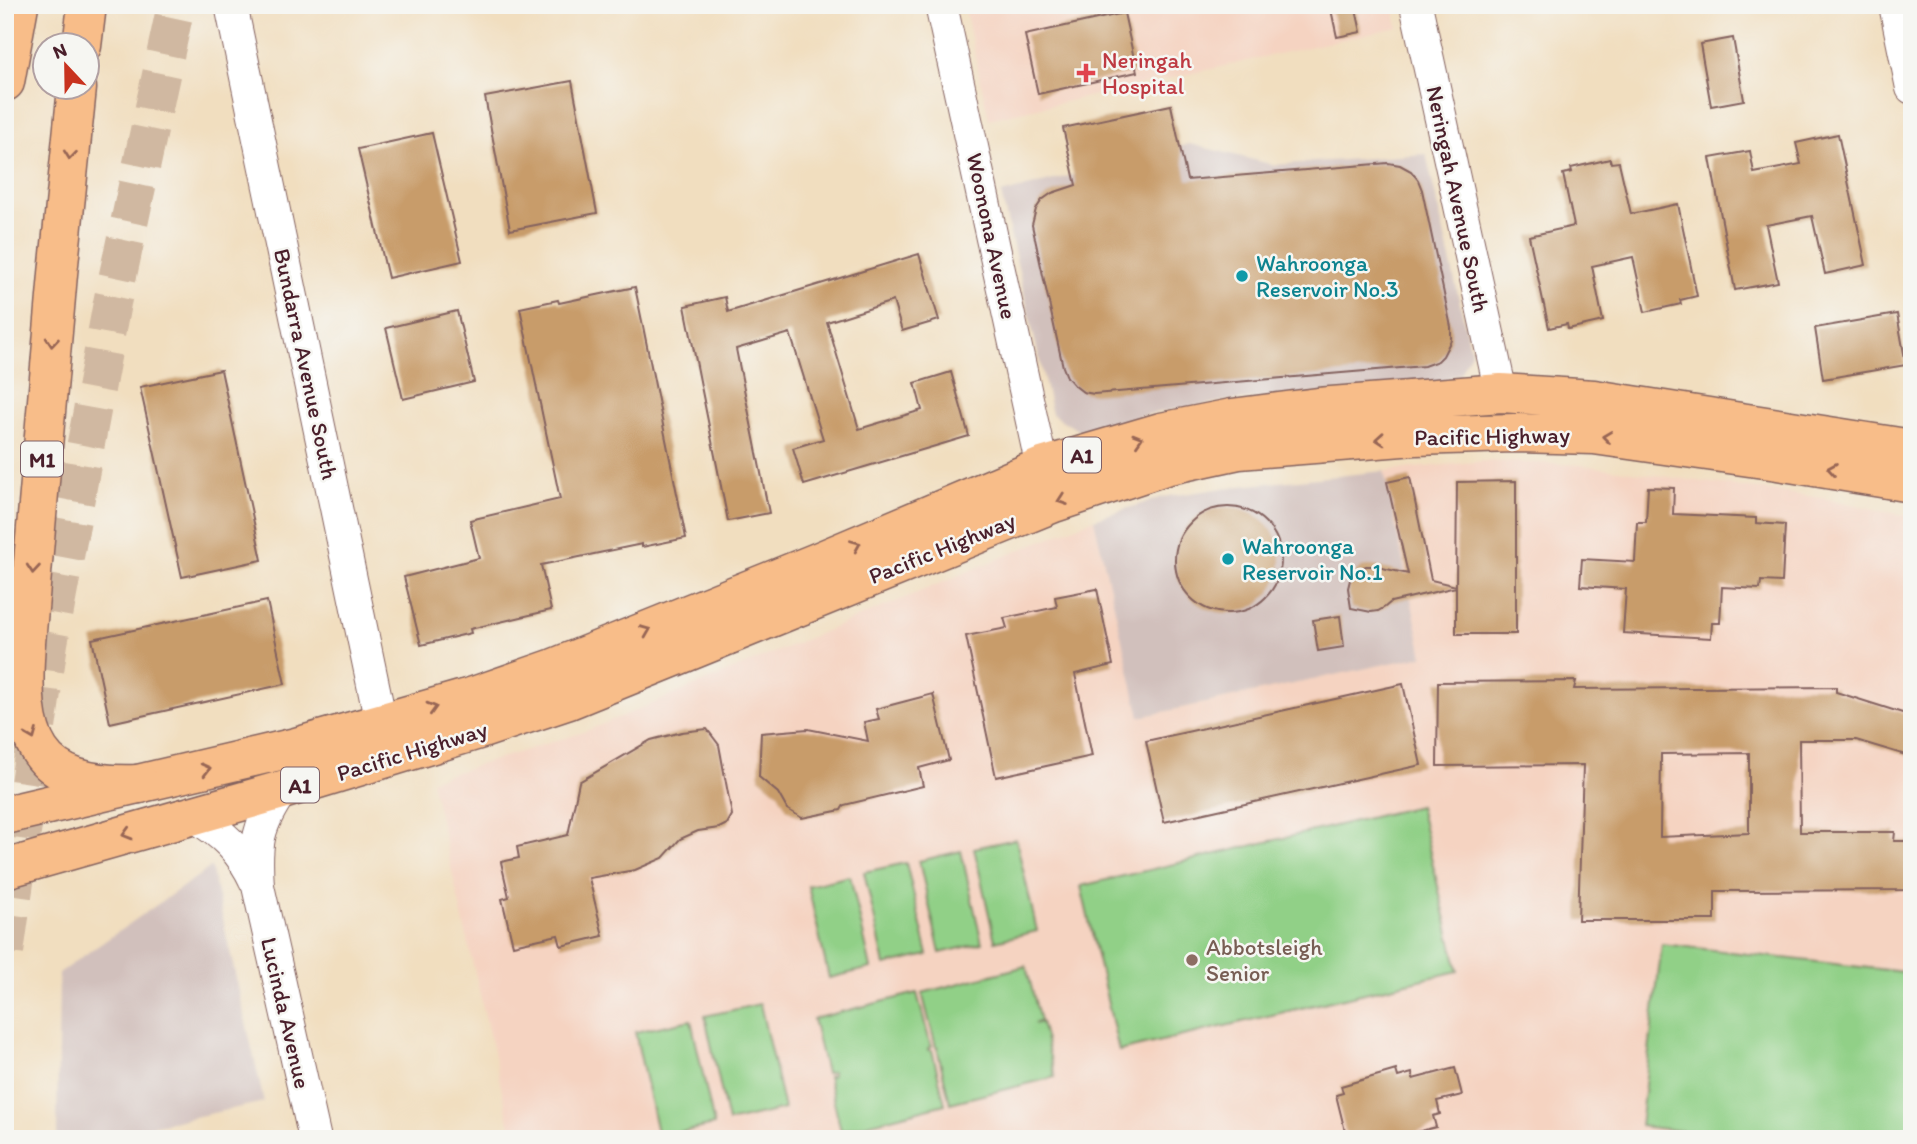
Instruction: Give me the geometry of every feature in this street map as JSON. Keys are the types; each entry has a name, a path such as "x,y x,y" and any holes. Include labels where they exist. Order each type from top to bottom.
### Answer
{"highway":[{"path":"5,82 19,5"},
{"path":"84,32 88,5"},
{"name":"M1","path":"76,102 26,643 27,719 41,753 49,763 62,771 81,780 111,785 140,784"},
{"name":"Pacific Highway","path":"5,815 296,747 471,697 554,668 1042,467 1161,432 1232,418 1318,407 1501,393 1594,399 1912,449"},
{"name":"Pacific Highway","path":"5,869 408,753 569,700 1054,502 1165,466 1239,450 1415,436 1514,433 1594,435 1912,483"},
{"name":"M1","path":"5,699 26,643"}],"street":[{"name":"Bundarra Avenue South","path":"231,5 381,723"},
{"name":"Woonona Avenue","path":"941,5 1042,467"},
{"name":"Neringah Avenue South","path":"1416,5 1501,393"},
{"path":"1895,5 1912,88"},
{"name":"Lucinda Avenue","path":"282,790 266,815 260,831 257,847 258,886 315,1139"},
{"name":"Lucinda Avenue","path":"193,815 222,835 236,849 248,865 258,886"}],"shaded area":[{"name":"Neringah Hospital","path":"964,5 1393,5 1398,27 989,119"},
{"name":"Wahroonga Reservoir No.3","path":"1190,144 1274,165 1426,154 1471,352 1460,373 1438,383 1226,401 1154,413 1079,431 1052,414 1001,194"},
{"name":"Abbotsleigh Senior","path":"1485,461 1581,465 1822,498 1912,517 1912,1139 513,1139 431,780 584,732 1094,519 1141,717 1422,656 1384,471"},
{"path":"1384,471 1423,656 1140,717 1094,519 1163,497"},
{"path":"211,867 264,1102 92,1139 57,1139 59,973"}],"green space":[{"path":"1419,806 1458,971 1119,1051 1081,886"},
{"path":"1016,839 1037,931 995,941 974,848"},
{"path":"961,851 982,943 940,953 919,861"},
{"path":"906,863 928,955 885,965 864,872"},
{"path":"850,876 871,968 829,978 808,886"},
{"path":"1662,944 1912,973 1912,1139 1751,1139 1640,1126"},
{"path":"1026,966 1040,1021 1034,1024 1041,1022 1055,1077 950,1103 938,1047 922,993"},
{"path":"917,993 931,1047 928,1050 932,1050 945,1104 841,1131 828,1076 833,1075 833,1072 826,1073 813,1019"},
{"path":"760,1004 784,1109 728,1122 705,1016"},
{"path":"691,1020 714,1125 658,1137 635,1032"}],"building":[{"path":"1330,5 1355,5 1361,32 1337,37"},
{"path":"1124,13 1137,72 1038,94 1025,35"},
{"path":"1733,38 1744,100 1711,106 1700,44"},
{"path":"572,81 597,213 510,230 485,97"},
{"name":"Wahroonga Reservoir No.3","path":"1171,105 1187,180 1388,163 1411,171 1422,190 1451,327 1451,340 1443,356 1424,366 1094,394 1083,392 1074,385 1063,367 1032,225 1036,209 1042,200 1052,193 1076,185 1063,128"},
{"path":"432,133 462,261 388,278 358,149"},
{"path":"1838,134 1866,265 1825,274 1812,216 1766,225 1778,282 1735,290 1710,158 1750,151 1754,173 1801,164 1796,143"},
{"path":"1610,159 1611,163 1619,162 1631,214 1678,204 1697,296 1680,300 1681,304 1645,312 1633,257 1592,266 1603,321 1568,329 1567,324 1549,328 1529,236 1574,226 1563,174 1572,172 1571,168"},
{"path":"919,254 939,320 902,331 893,301 827,322 859,429 922,410 915,383 951,372 969,436 804,485 793,448 823,439 790,333 736,349 769,513 728,521 685,306 725,297 728,312"},
{"path":"635,287 686,538 642,547 642,544 541,565 551,610 470,629 471,633 421,645 404,577 479,558 470,520 560,499 520,308"},
{"path":"457,311 474,382 403,399 386,328"},
{"path":"1897,314 1906,365 1823,379 1815,328"},
{"path":"221,370 262,560 182,577 140,387"},
{"path":"1410,477 1431,580 1456,586 1457,482 1516,481 1516,634 1456,634 1456,587 1391,602 1378,611 1351,608 1348,588 1350,580 1359,569 1374,566 1408,574 1387,482"},
{"path":"1648,487 1674,488 1673,514 1756,518 1756,523 1785,525 1782,582 1761,581 1760,589 1722,587 1720,623 1712,623 1711,638 1623,633 1626,589 1580,586 1582,559 1635,562 1637,522 1646,522"},
{"name":"Wahroonga Reservoir No.1","path":"1228,507 1248,511 1265,523 1277,540 1281,560 1277,580 1265,597 1248,609 1228,613 1208,609 1191,597 1179,580 1175,560 1179,540 1191,523 1208,511"},
{"path":"1097,589 1113,665 1075,674 1092,756 996,777 966,636 1007,628 1004,618 1057,607 1055,597"},
{"path":"267,601 285,684 110,723 92,639"},
{"path":"1340,616 1344,647 1318,651 1313,620"},
{"path":"1576,681 1574,689 1836,687 1836,692 1912,716 1912,757 1856,740 1799,740 1800,832 1895,832 1894,841 1912,841 1912,890 1715,891 1715,920 1578,920 1583,765 1437,766 1438,682","holes":["1749,753 1749,833 1660,837 1661,754"]},
{"path":"1403,684 1421,765 1164,822 1146,741"},
{"path":"933,694 949,760 919,768 923,786 844,805 841,810 802,818 787,809 778,793 759,777 761,733 808,729 868,741 864,722 879,719 876,709"},
{"path":"707,729 719,745 732,815 727,824 698,831 680,839 663,858 635,870 589,878 603,936 561,946 558,935 513,945 502,899 509,897 501,862 519,858 517,847 568,835 579,782 651,740"},
{"path":"1455,1068 1462,1095 1437,1101 1440,1114 1433,1116 1436,1127 1390,1139 1347,1139 1336,1095 1343,1093 1341,1086 1396,1070 1398,1077 1412,1073 1413,1079"}],"tunnel":[{"path":"5,952 49,643 112,303 176,5"}],"place":[{"name":"Neringah Hospital","path":"1086,73"},
{"name":"Wahroonga Reservoir No.3","path":"1242,276"},
{"name":"Wahroonga Reservoir No.1","path":"1228,559"},
{"name":"Abbotsleigh Senior","path":"1192,960"}]}
